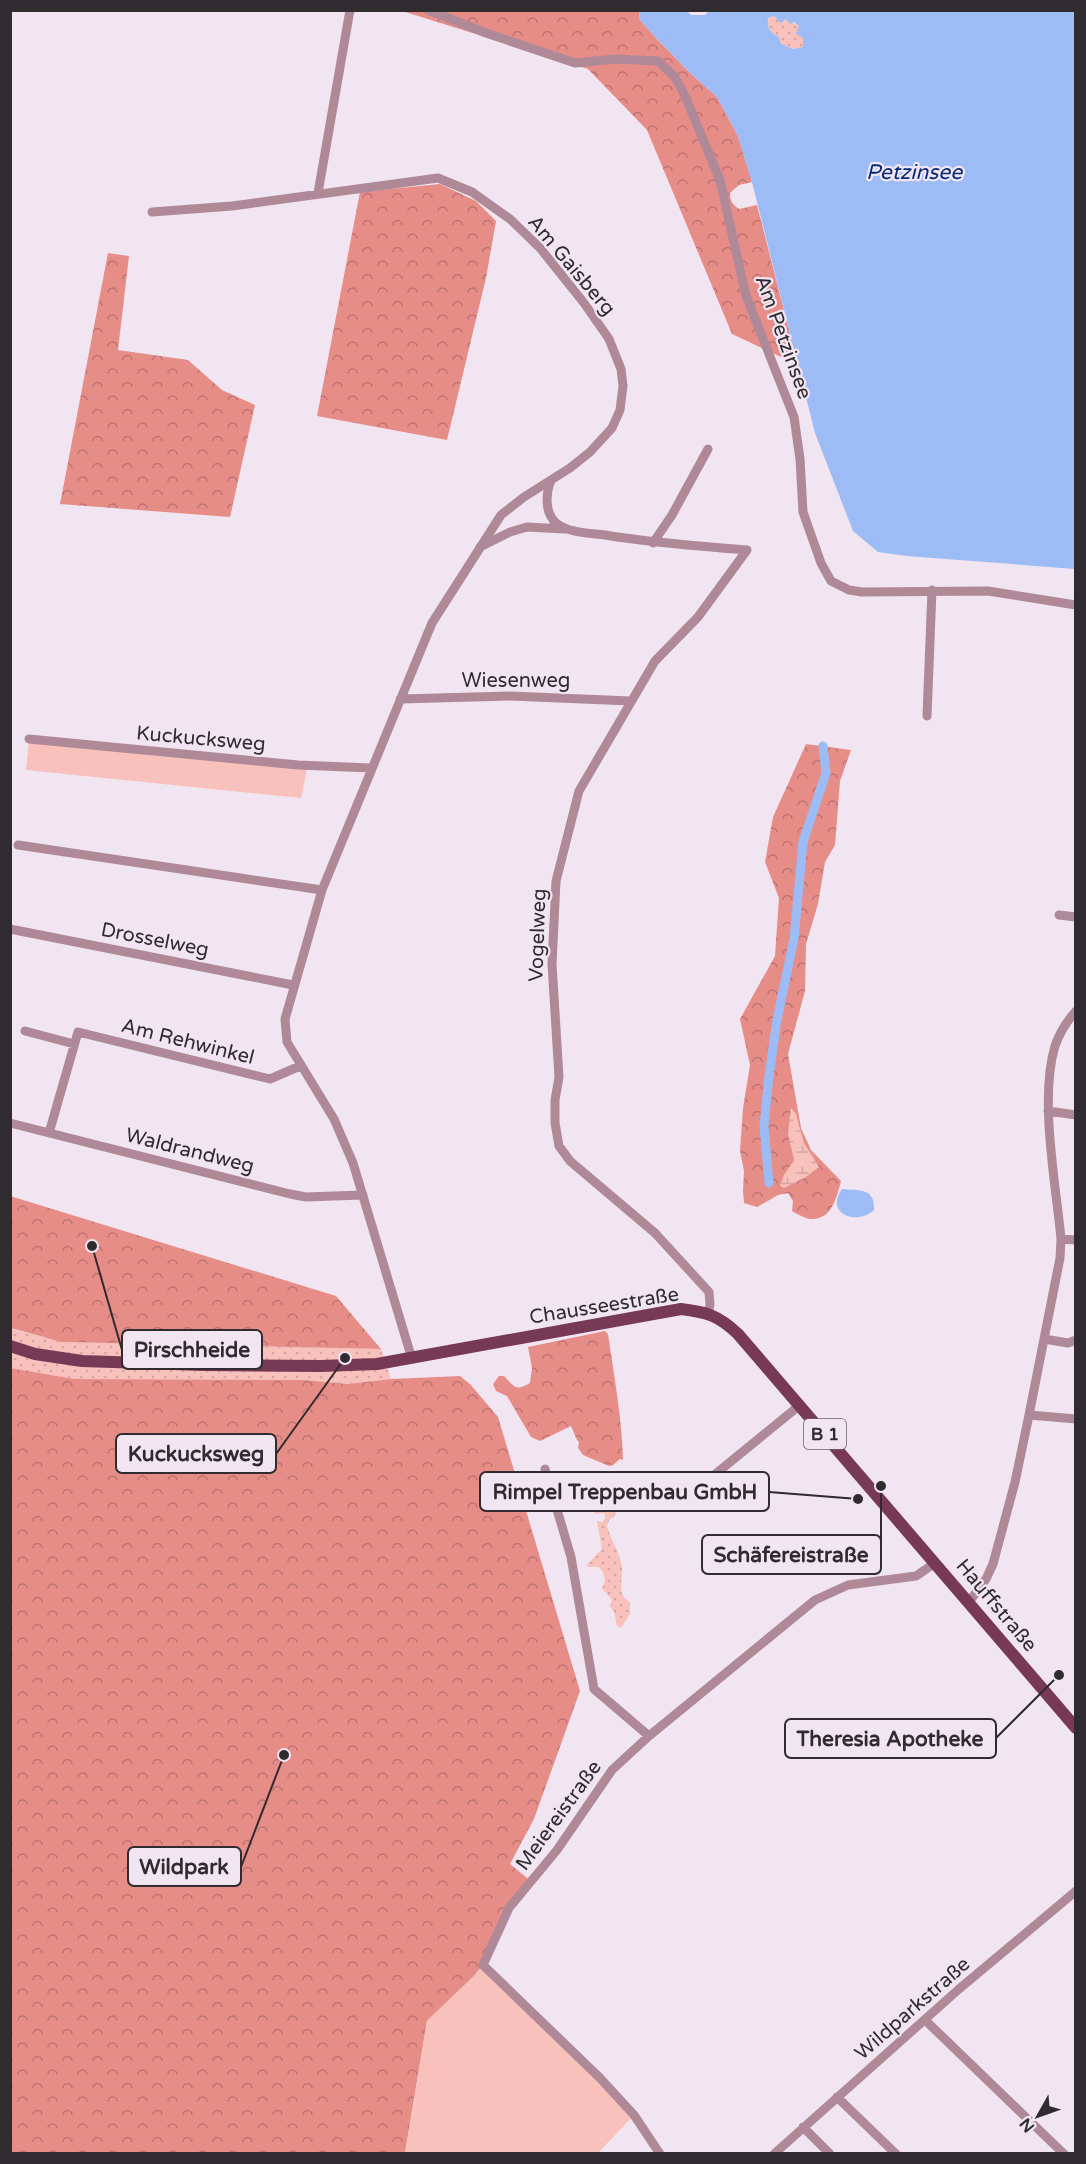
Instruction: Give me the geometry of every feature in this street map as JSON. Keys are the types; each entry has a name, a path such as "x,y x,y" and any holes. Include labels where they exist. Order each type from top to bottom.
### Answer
{"main road":[{"name":"Chausseestraße","path":"412,1359 681,1308 708,1313 726,1322 738,1334 935,1563"},
{"name":"B 1","path":"10,1346 60,1358 110,1362 321,1366 377,1364 412,1359"},
{"name":"Hauffstraße","path":"935,1563 1076,1728"}],"street":[{"path":"318,193 350,10"},
{"name":"Am Petzinsee","path":"428,10 486,33 575,63 616,59 658,61 675,77 720,180 746,296 794,417 800,459 803,512 825,572 831,581 855,591 988,591 1076,605"},
{"name":"Am Gaisberg","path":"152,212 232,206 438,178 472,192 510,219 540,248 609,339 621,369 620,410 612,428 590,452 501,515 479,548"},
{"path":"412,1359 353,1163 334,1119 287,1042 285,1019 322,890 432,622 479,548 510,532 527,527 567,529 653,543 672,515 708,449"},
{"path":"551,480 546,495 548,506 554,521 567,529"},
{"name":"Vogelweg","path":"653,543 747,550 698,617 655,662 579,791 556,881 552,964 559,1077 555,1100 555,1123 559,1146 570,1161 655,1233 709,1292 708,1313"},
{"path":"927,716 932,590"},
{"name":"Wiesenweg","path":"400,699 510,696 631,701"},
{"name":"Kuckucksweg","path":"29,739 274,763 371,768"},
{"path":"18,845 322,890"},
{"path":"1059,915 1076,917"},
{"name":"Drosselweg","path":"10,929 293,986"},
{"path":"969,1602 986,1579 993,1564 1029,1415 1060,1258 1061,1239 1048,1111 1050,1074 1055,1046 1074,1016"},
{"path":"25,1031 74,1044 49,1134"},
{"name":"Am Rehwinkel","path":"74,1044 78,1032 270,1079 300,1066"},
{"path":"1048,1111 1076,1115"},
{"name":"Waldrandweg","path":"10,1123 290,1194 306,1197 363,1195"},
{"path":"1061,1239 1076,1240"},
{"path":"1044,1339 1068,1343 1076,1340"},
{"path":"695,1486 713,1476 800,1405"},
{"path":"1029,1415 1076,1419"},
{"path":"544,1469 571,1557 594,1689 649,1736"},
{"name":"Meiereistraße","path":"660,2154 634,2115 600,2078 483,1965 509,1908 557,1850 612,1770 649,1736 815,1600 848,1585 916,1576 935,1563"},
{"name":"Wildparkstraße","path":"774,2154 925,2020 1076,1891"},
{"path":"925,2020 1064,2154"},
{"path":"837,2097 896,2154"},
{"path":"804,2127 830,2154"}],"green space":[{"path":"402,11 639,11 640,20 657,39 717,97 738,136 752,182 739,185 730,193 730,198 739,209 757,205 798,365 732,334 647,130 588,69"},
{"path":"774,16 799,26 805,41 803,47 793,49 781,44 778,36 769,27 768,18"},
{"path":"440,184 476,201 496,221 486,278 447,440 317,416 360,192"},
{"path":"108,253 129,256 118,350 188,360 222,390 255,405 230,517 60,504"},
{"path":"29,742 307,769 301,798 26,770"},
{"path":"806,744 851,750 840,781 835,845 825,862 818,904 806,944 805,991 788,1054 801,1128 811,1150 841,1181 832,1206 824,1216 817,1219 803,1217 792,1211 793,1201 788,1193 778,1195 757,1207 744,1203 744,1171 740,1151 743,1108 750,1065 740,1019 775,956 779,898 765,862 773,817"},
{"path":"791,1108 796,1114 804,1143 819,1167 806,1177 784,1188 780,1186 794,1160 788,1134"},
{"path":"10,1196 336,1296 381,1349 61,1342 10,1328"},
{"path":"10,1328 61,1342 381,1349 391,1379 348,1384 304,1380 75,1379 11,1368"},
{"path":"605,1331 608,1334 617,1397 623,1460 620,1459 609,1466 583,1455 578,1448 579,1442 571,1426 540,1441 531,1437 507,1396 496,1391 493,1384 499,1376 504,1376 515,1387 530,1383 532,1368 528,1347"},
{"path":"10,1368 75,1379 304,1380 348,1384 391,1379 460,1376 470,1384 498,1417 580,1691 534,1819 510,1864 532,1882 509,1908 483,1965 427,2021 405,2153 11,2153"},
{"path":"618,1482 621,1485 614,1504 620,1504 607,1526 620,1559 623,1596 630,1602 630,1614 621,1628 617,1626 610,1606 612,1600 602,1588 605,1580 603,1572 599,1567 586,1566 602,1549 597,1521 602,1522 605,1514 595,1514 594,1510 605,1508 607,1502 603,1500 594,1506 593,1501 598,1495 610,1492 609,1487"},
{"path":"483,1965 634,2115 598,2153 405,2154 427,2021"}],"water":[{"name":"Petzinsee","path":"639,11 687,11 691,15 705,15 709,11 1075,11 1075,569 878,552 853,531 815,433 752,182 738,136 717,97 657,39 640,20","holes":["774,16 781,23 786,19 790,24 794,22 799,26 796,34 803,38 803,47 793,49 781,44 778,36 770,29 768,18"]},
{"path":"842,1189 860,1190 869,1194 874,1203 874,1210 859,1217 845,1215 837,1205"}],"waterway":[{"path":"769,1183 764,1126 769,1076 777,1020 794,939 803,842 826,773 823,746"}],"place":[{"name":"Pirschheide","path":"92,1246"},
{"name":"Kuckucksweg","path":"345,1358"},
{"name":"Schäfereistraße","path":"881,1486"},
{"name":"Rimpel Treppenbau GmbH","path":"858,1499"},
{"name":"Theresia Apotheke","path":"1059,1675"},
{"name":"Wildpark","path":"284,1755"}]}
